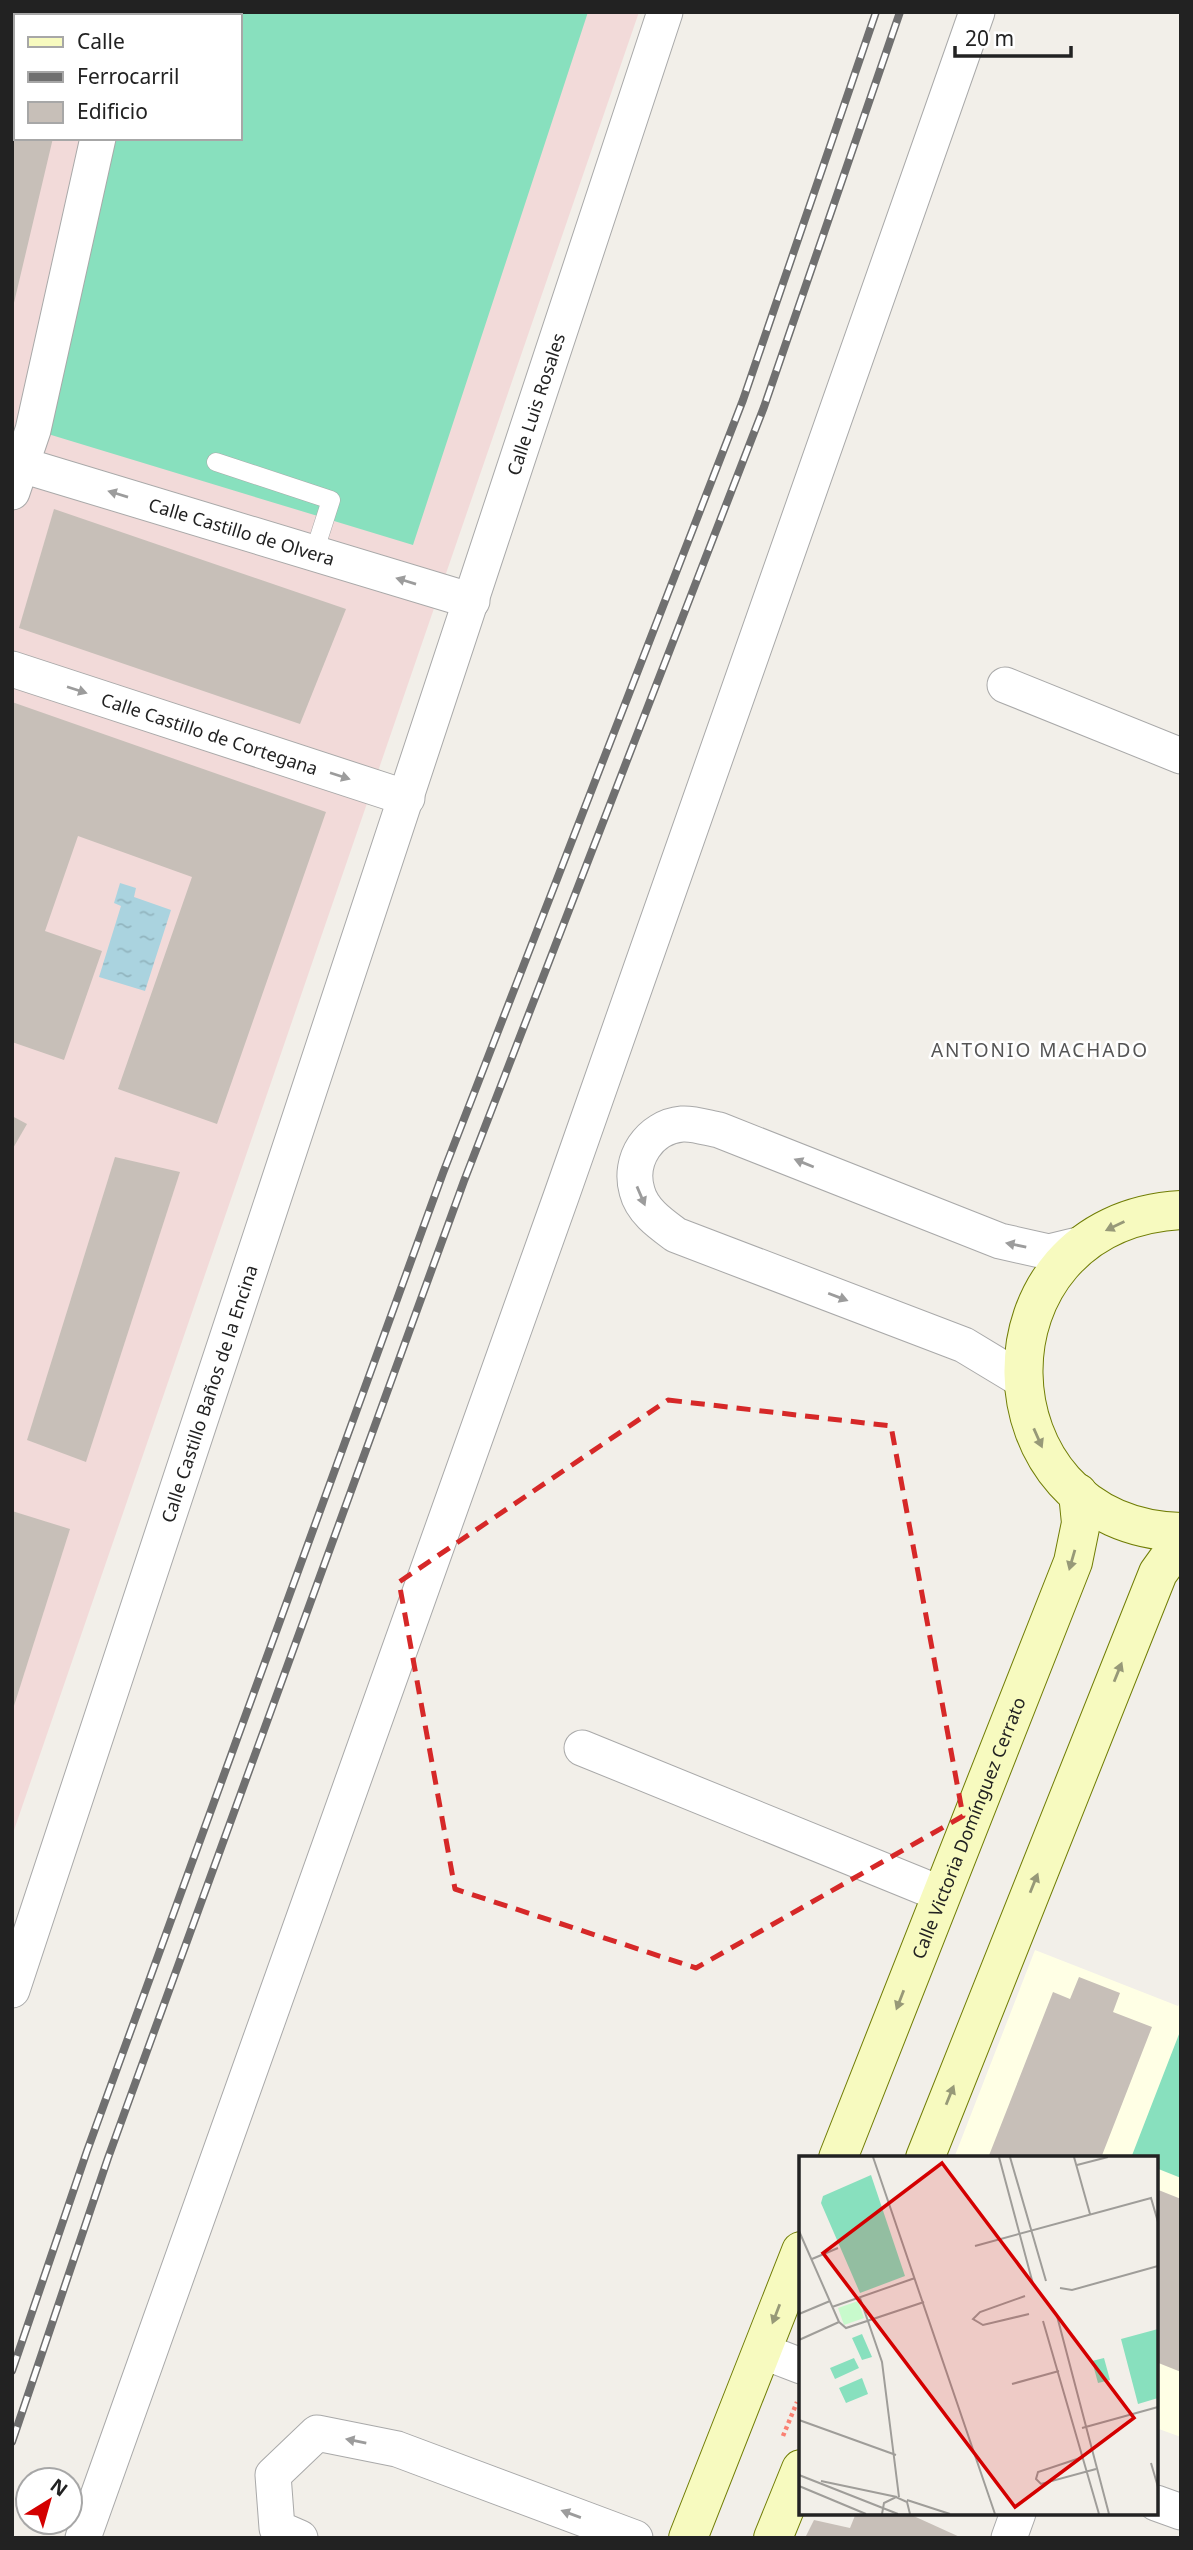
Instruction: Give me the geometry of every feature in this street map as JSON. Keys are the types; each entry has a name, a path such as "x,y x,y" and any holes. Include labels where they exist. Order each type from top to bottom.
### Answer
{"street":[{"name":"Calle Luis Rosales","path":"407,798 665,12"},
{"path":"83,2538 562,1194 977,12"},
{"path":"15,473 33,430 98,140"},
{"name":"Calle Castillo de Olvera","path":"15,473 314,553 471,601"},
{"name":"Calle Castillo de Cortegana","path":"12,669 407,798"},
{"path":"1005,685 1181,756"},
{"name":"Calle Castillo Baños de la Encina","path":"12,1990 407,798"},
{"path":"1022,1380 964,1345 676,1235 652,1217 637,1193 635,1168 643,1146 660,1129 684,1123 719,1130 1000,1241 1049,1252 1082,1244"},
{"path":"1181,1210 1155,1212 1117,1223 1082,1244 1055,1272 1036,1305 1024,1342 1022,1380 1027,1412 1039,1442 1055,1470 1078,1493 1119,1520 1142,1528 1181,1532"},
{"name":"Calle Victoria Domínguez Cerrato","path":"839,2156 1073,1562 1081,1523 1078,1493"},
{"path":"926,2156 1158,1573 1181,1541"},
{"path":"582,1748 941,1894"},
{"path":"688,2538 799,2256"},
{"path":"762,2351 799,2365"},
{"path":"300,2538 277,2528 274,2475 317,2433 397,2449 635,2538"},
{"path":"774,2538 799,2474"},
{"path":"1158,2504 1181,2512"},
{"path":"1009,2538 1017,2515"}],"lane":[{"path":"216,462 331,500 314,553"}],"highlighted area":[{"path":"668,1400 891,1426 963,1816 696,1968 455,1889 399,1582"}],"shaded area":[{"path":"12,12 639,12 12,1836"},
{"path":"1035,1950 1178,2006 1181,2000 1181,2437 1158,2429 1158,2156 955,2156"}],"green space":[{"path":"588,12 413,545 48,434 116,140 242,140 242,14 146,14"},
{"path":"1181,2029 1181,2178 1158,2169 1158,2156 1132,2156"}],"water":[{"path":"120,883 136,888 134,897 171,910 145,991 99,977 121,906 114,903"}],"building":[{"path":"12,43 14,140 53,140 13,307"},
{"path":"54,509 346,609 300,724 19,628"},
{"path":"12,702 326,812 217,1124 118,1089 192,877 78,836 45,931 102,951 64,1060 12,1042"},
{"path":"12,1116 27,1124 12,1150"},
{"path":"115,1157 180,1172 86,1462 27,1440"},
{"path":"12,1511 70,1529 13,1709 12,1708"},
{"path":"1079,1977 1120,1993 1113,2012 1152,2027 1102,2156 989,2156 1053,1992 1070,1999"},
{"path":"1158,2190 1181,2199 1181,2372 1158,2363"},
{"path":"855,2515 911,2515 962,2538 805,2538 814,2520 850,2528"}],"railway":[{"path":"12,2371 87,2151 443,1173 743,400 876,12"},
{"path":"12,2442 108,2158 464,1181 764,407 900,12"}],"district":[{"name":"ANTONIO MACHADO","path":"1040,1050"}]}
